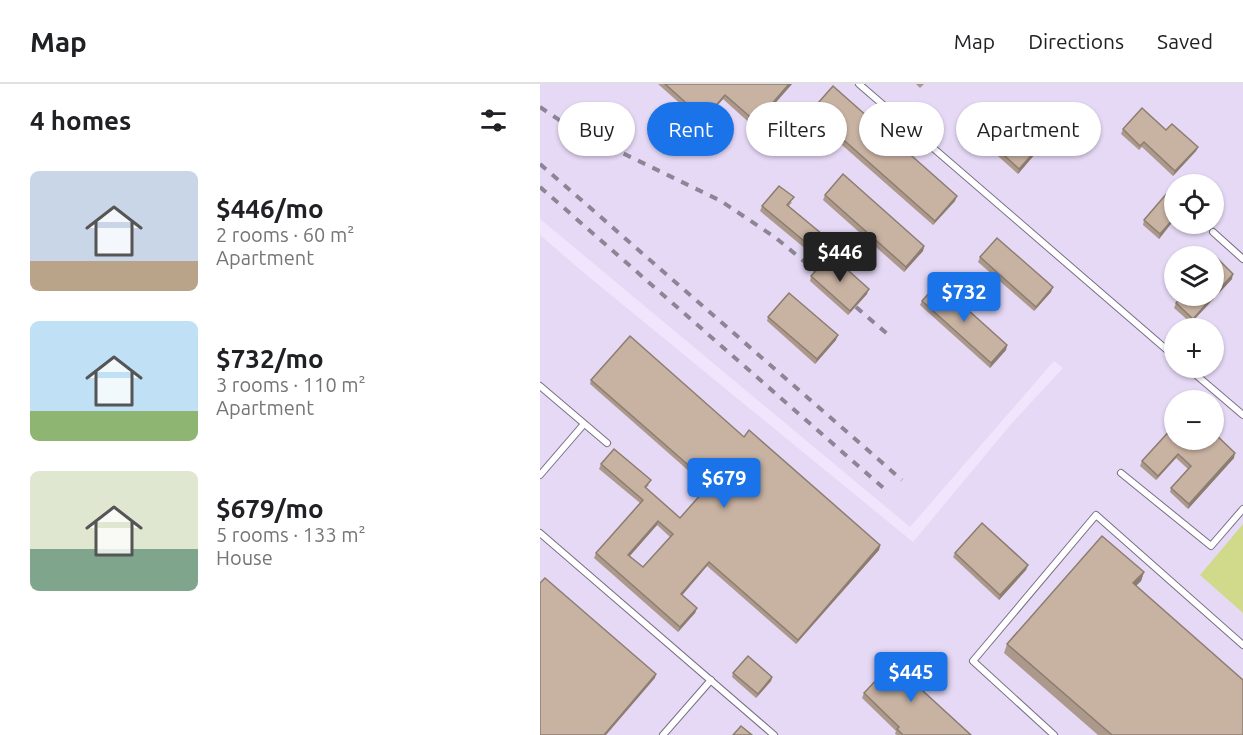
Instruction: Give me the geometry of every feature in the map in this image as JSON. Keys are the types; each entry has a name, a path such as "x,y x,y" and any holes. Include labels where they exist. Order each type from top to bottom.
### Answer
{"lane":[{"path":"860,84 1164,347"},
{"path":"1214,234 1243,259"},
{"path":"1200,378 1243,415"},
{"path":"540,386 607,443"},
{"path":"540,475 584,424"},
{"path":"1121,473 1211,546 1243,509"},
{"path":"1054,735 973,661 1096,515 1243,645"},
{"path":"540,532 774,735"},
{"path":"663,735 711,680"}],"shaded area":[{"path":"540,84 1243,84 1243,735 540,735 540,235 913,542 1012,423 1063,368 1054,361 910,527 540,219"}],"green space":[{"path":"1243,524 1243,613 1200,575"}],"building":[{"path":"665,84 789,84 773,102 746,102 746,113 725,95 719,102 685,102"},
{"path":"833,86 859,109 859,154 847,143 847,102 819,102"},
{"path":"1142,108 1166,130 1172,124 1198,147 1175,171 1144,142 1140,146 1123,129"},
{"path":"862,156 912,156 957,196 935,221"},
{"path":"1005,156 1031,156 1019,169"},
{"path":"843,174 924,246 906,267 825,195"},
{"path":"779,186 794,197 787,205 828,239 821,255 762,206"},
{"path":"1164,197 1164,229 1160,234 1144,220"},
{"path":"997,238 1053,287 1036,307 980,257"},
{"path":"831,255 869,289 850,311 811,276"},
{"path":"1224,265 1233,274 1224,284"},
{"path":"938,283 1007,345 991,363 922,301"},
{"path":"789,293 838,335 817,359 768,317"},
{"path":"1179,306 1204,306 1192,318"},
{"path":"630,336 744,437 749,430 880,545 798,640 709,562 681,594 697,608 680,627 596,553 643,500 601,464 614,449 651,480 645,487 680,518 710,484 591,380","holes":["658,521 673,534 643,567 628,555"]},
{"path":"1164,437 1164,450 1224,450 1224,443 1235,453 1189,504 1171,488 1191,466 1178,454 1158,476 1142,461"},
{"path":"982,523 1028,565 1000,595 955,553"},
{"path":"1102,536 1144,572 1133,583 1243,680 1243,735 1112,735 1007,644"},
{"path":"545,578 656,674 604,735 540,735 540,583"},
{"path":"748,656 772,677 758,694 733,673"},
{"path":"899,656 929,685 923,691 971,735 903,735 897,729 899,727 864,693"},
{"path":"741,726 752,735 733,735"}],"railway":[{"path":"540,107 571,128 721,201 776,238 817,272"},
{"path":"540,164 902,480"},
{"path":"540,187 888,492"},
{"path":"856,307 892,338"}]}
